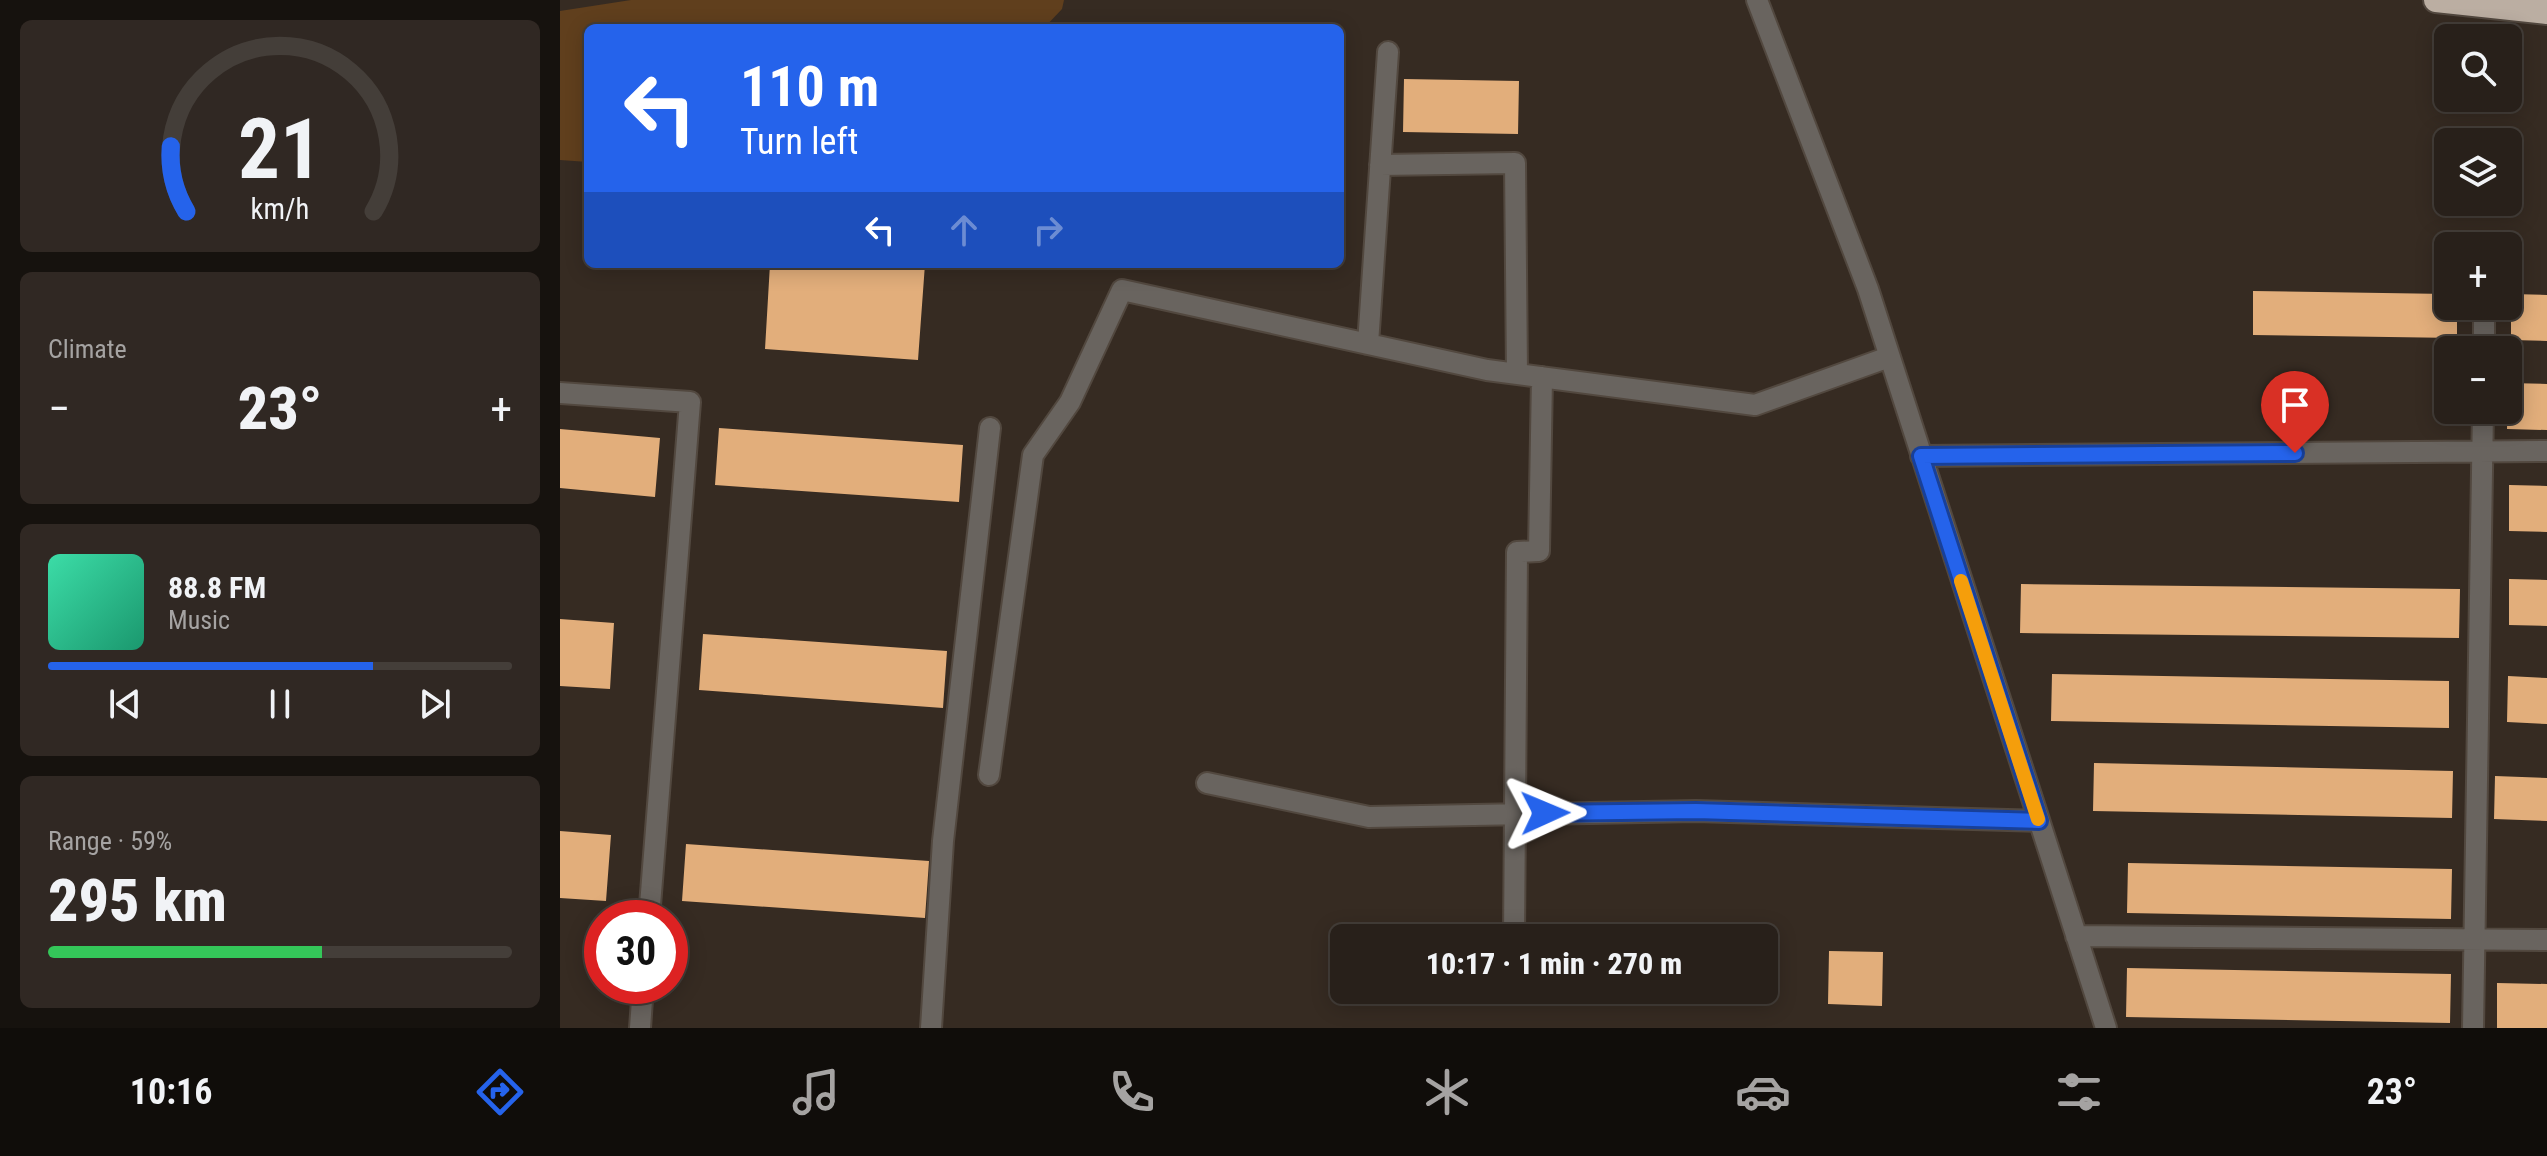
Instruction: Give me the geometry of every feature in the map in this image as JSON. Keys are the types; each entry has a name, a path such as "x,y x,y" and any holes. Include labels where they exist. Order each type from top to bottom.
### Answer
{"highway":[{"path":"2436,0 2547,12"}],"street":[{"path":"1757,0 1868,289 2106,1028"},
{"path":"1368,344 1388,52"},
{"path":"1380,165 1515,163 1517,374"},
{"path":"989,775 1033,455 1070,402 1122,290 1487,370 1755,405 1889,357"},
{"path":"1514,924 1517,552 1539,551 1542,377"},
{"path":"560,393 690,402 650,900"},
{"path":"2473,1028 2483,424"},
{"path":"931,1028 943,841 990,428"},
{"path":"1921,456 2547,451"},
{"path":"1207,783 1369,817 1696,811 2039,821"},
{"path":"2076,936 2547,940"},
{"path":"640,1028 642,1004"}],"shaded area":[{"path":"631,0 1064,0 1062,9 1048,24 584,24 584,162 560,160 560,11"}],"building":[{"path":"1404,79 1519,81 1518,134 1403,132"},
{"path":"770,268 925,268 918,360 765,349"},
{"path":"2253,291 2434,294 2434,320 2457,320 2457,336 2253,335"},
{"path":"2522,294 2547,295 2547,341 2522,340 2522,336 2511,336 2511,320 2522,320"},
{"path":"2522,383 2547,384 2547,430 2507,429 2507,424 2522,424"},
{"path":"719,428 963,445 959,502 715,485"},
{"path":"560,429 660,438 655,497 560,488"},
{"path":"2509,485 2547,486 2547,532 2509,531"},
{"path":"2509,579 2547,580 2547,626 2509,625"},
{"path":"2021,584 2460,589 2459,638 2020,633"},
{"path":"560,619 614,623 610,689 560,686"},
{"path":"703,634 947,651 943,708 699,690"},
{"path":"2052,674 2449,681 2449,728 2051,721"},
{"path":"2508,676 2547,678 2547,724 2507,722"},
{"path":"2094,763 2453,771 2452,818 2093,811"},
{"path":"2495,776 2547,778 2547,821 2494,819"},
{"path":"560,831 611,835 606,900 560,898"},
{"path":"686,844 929,861 925,918 682,900"},
{"path":"2128,863 2452,869 2451,919 2127,913"},
{"path":"1829,951 1883,952 1882,1006 1828,1004"},
{"path":"2127,968 2451,974 2450,1023 2126,1017"},
{"path":"2497,983 2547,984 2547,1028 2497,1028"}],"slow traffic":[{"path":"1961,581 2038,819"}],"route":[{"path":"1545,813 1696,811 2039,821 1921,456 2295,453"}]}
